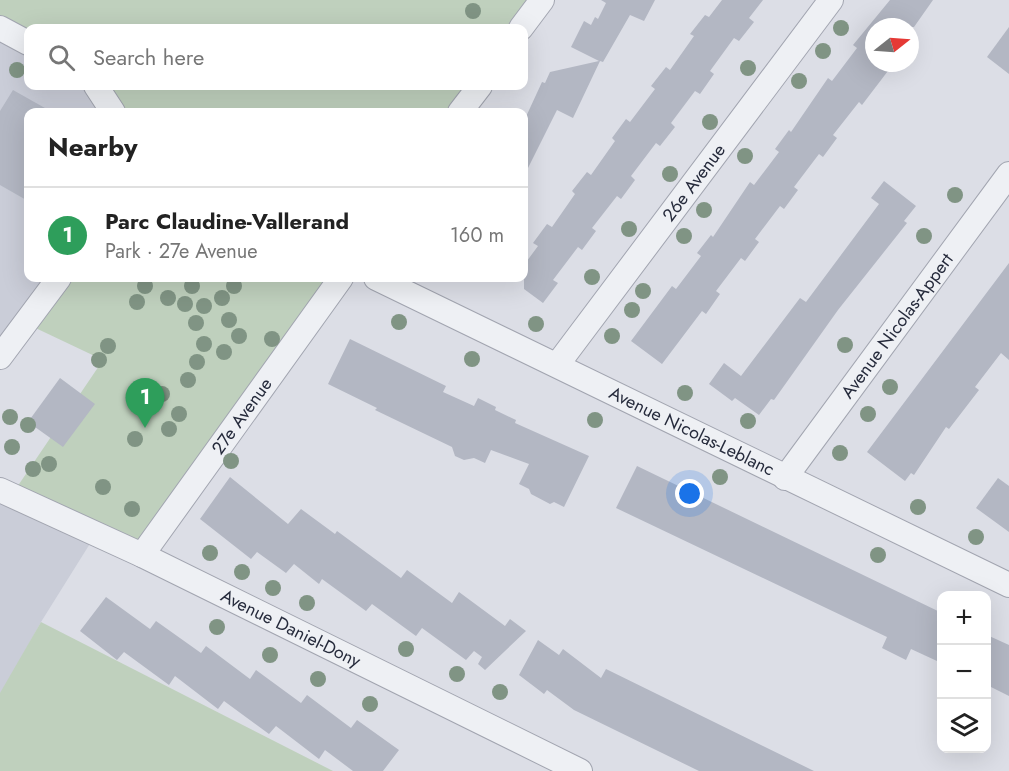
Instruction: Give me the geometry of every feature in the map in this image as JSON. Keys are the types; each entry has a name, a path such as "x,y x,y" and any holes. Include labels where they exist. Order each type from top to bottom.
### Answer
{"street":[{"path":"525,24 542,0"},
{"name":"26e Avenue","path":"557,365 831,0"},
{"path":"0,28 24,41"},
{"path":"99,90 110,108"},
{"path":"463,108 477,90"},
{"name":"Avenue Nicolas-Appert","path":"785,478 1009,174"},
{"path":"0,357 55,282"},
{"name":"27e Avenue","path":"142,555 338,282"},
{"name":"Avenue Nicolas-Leblanc","path":"384,282 1009,585"},
{"name":"Avenue Daniel-Dony","path":"0,490 142,555 580,771"}],"shaded area":[{"path":"0,28 24,41 24,90 98,90 107,108 24,108 24,282 44,282 0,348"},
{"path":"0,490 96,534 41,622 0,696"}],"green space":[{"path":"0,0 542,0 525,24 24,24 24,41 0,28"},
{"path":"98,90 478,90 464,108 107,108"},
{"path":"56,282 339,282 142,555 11,496 103,360 25,323"},
{"path":"41,622 333,771 0,771 0,693"}],"building":[{"path":"601,0 655,0 644,21 630,15 603,62 600,61 573,118 557,110 528,168 528,112 542,82 545,83 550,72 599,61 571,47 584,21 591,25 595,17 598,19 606,3"},
{"path":"722,0 763,0 749,18 754,22 739,41 734,38 710,71 714,74 700,94 695,91 671,123 675,127 660,146 656,143 631,176 635,180 621,199 617,196 592,228 596,231 582,250 578,247 553,280 558,283 543,303 524,289 524,282 528,282 528,260 538,246 533,243 547,224 552,227 575,194 572,191 587,172 591,175 615,141 612,138 626,119 630,122 655,89 651,86 666,67 670,70 694,36 690,34 705,15 709,17"},
{"path":"890,0 933,0 919,20 919,18 875,18"},
{"path":"1009,27 1009,74 987,57"},
{"path":"865,30 865,72 887,72 862,105 859,102 833,135 837,138 823,157 819,154 794,187 798,190 784,209 780,206 755,239 759,242 745,261 741,258 716,291 720,294 706,314 702,311 662,364 631,341 672,286 676,289 701,256 697,253 711,235 713,237 750,182 754,185 779,152 775,149 789,130 791,132 828,78 832,81 857,48 853,45"},
{"path":"13,90 45,108 24,108 24,199 0,185 0,111"},
{"path":"884,181 916,206 904,221 907,223 838,310 774,400 771,399 759,415 735,398 732,401 709,384 724,363 741,376 800,298 806,302 879,204 871,198"},
{"path":"1009,263 1009,360 1001,353 975,387 979,390 949,429 946,427 914,475 911,473 905,481 867,452"},
{"path":"350,339 446,386 443,392 474,406 478,398 496,407 495,410 516,420 515,423 589,456 564,507 554,502 550,504 531,494 529,489 519,484 529,464 491,450 485,463 474,458 464,460 455,456 452,447 375,410 377,408 328,384"},
{"path":"60,378 95,404 63,447 28,422"},
{"path":"637,466 937,611 937,661 911,649 906,660 882,648 887,637 616,508"},
{"path":"230,477 288,524 301,509 335,534 337,531 401,578 407,570 452,603 459,592 505,626 510,619 526,631 485,670 478,664 482,657 474,651 466,660 422,628 416,636 372,604 366,611 322,579 319,584 294,564 286,573 257,552 251,559 200,519"},
{"path":"998,478 1009,486 1009,532 976,508"},
{"path":"106,597 150,629 156,621 201,653 206,646 250,679 256,670 301,703 307,695 351,728 357,720 399,750 383,771 353,771 325,750 319,759 276,726 269,734 224,701 218,709 175,676 169,685 124,652 117,660 80,631"},
{"path":"991,637 1009,645 1009,696 991,687"},
{"path":"538,640 559,655 563,649 601,678 606,669 814,771 699,771 574,710 547,690 544,694 519,675"}],"place":[{"name":"Parc Claudine-Vallerand","path":"145,428"}]}
